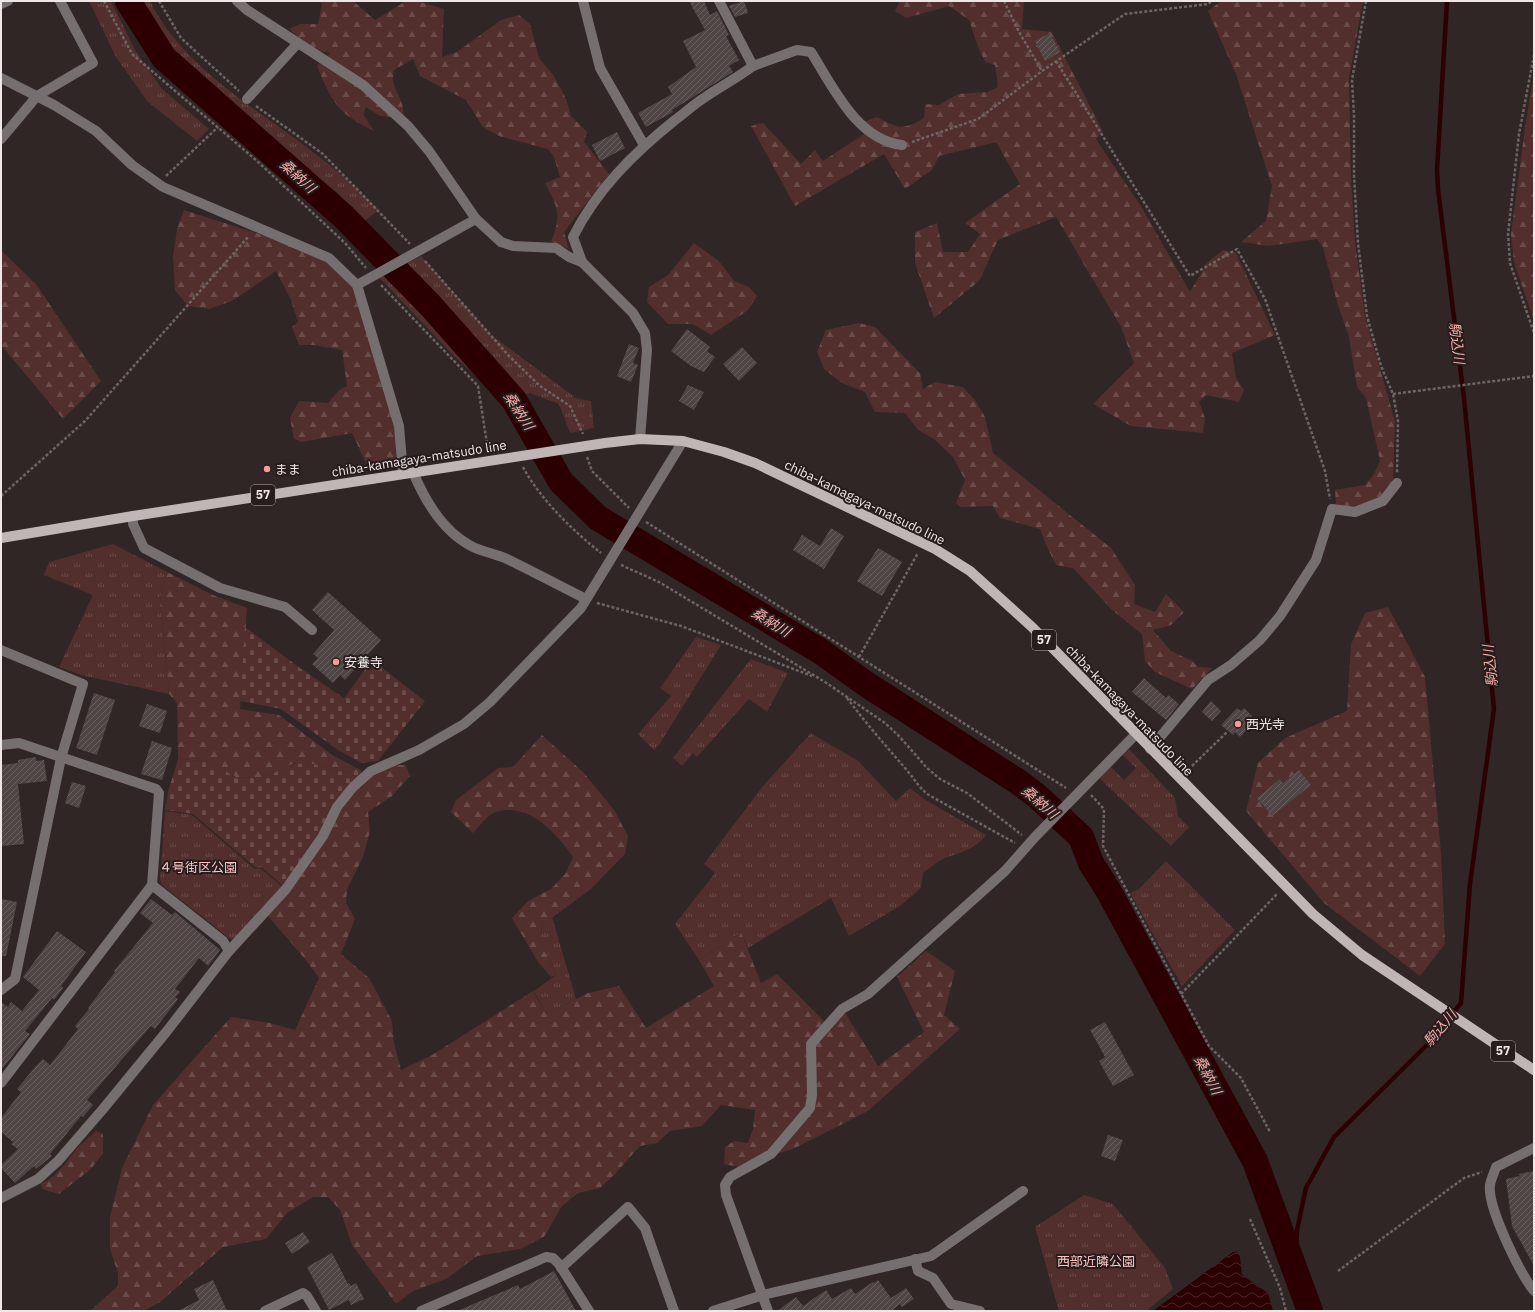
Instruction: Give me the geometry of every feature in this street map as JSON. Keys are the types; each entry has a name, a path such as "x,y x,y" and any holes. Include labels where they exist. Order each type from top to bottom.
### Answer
{"main road":[{"name":"chiba-kamagaya-matsudo line","path":"1,538 526,454 640,439 683,441 724,452 756,463 923,544 970,571 997,594 1136,734 1284,887 1313,914 1362,955 1472,1030 1534,1070"}],"street":[{"path":"1,4 8,1"},
{"path":"1,139 37,96 93,63 60,1"},
{"path":"237,1 363,85 408,126 429,151 476,219 501,242 512,246 556,248 569,257 582,262"},
{"path":"583,1 600,68 644,145"},
{"path":"719,1 753,66"},
{"path":"247,99 298,43"},
{"path":"640,439 647,350 645,333 632,314 582,262 573,237 584,215 617,173 644,145 704,98 733,81 753,66 798,50 811,52 855,120 878,138 902,145"},
{"path":"1,78 37,96 96,131 132,165 163,187 329,258 357,285 398,426 408,473 438,518 459,538 473,547 506,559 586,599"},
{"path":"357,285 414,252 476,219"},
{"path":"1,1198 38,1179 58,1161 167,1031 229,951 286,889 323,836 337,807 353,786 371,771 419,750 464,724 490,702 581,608 638,517 683,441"},
{"path":"1150,749 1208,680 1231,666 1260,640 1280,616 1316,560 1332,509 1355,512 1383,501 1397,483"},
{"path":"132,516 133,524 144,548 220,588 285,608 312,630"},
{"path":"1,650 83,684 61,758 15,979 1,990"},
{"path":"768,1311 726,1195 725,1185 730,1177 771,1154 810,1108 812,1095 811,1044 842,1009 868,994 1004,871 1030,842 1136,734"},
{"path":"1,745 19,743 156,788 159,793 152,885 1,1083"},
{"path":"152,885 223,941 229,951"},
{"path":"1534,1148 1496,1167 1490,1186 1494,1211 1510,1247 1534,1291"},
{"path":"713,1311 763,1295 931,1256 1023,1191"},
{"path":"561,1268 628,1207 646,1228 674,1311"},
{"path":"421,1311 546,1257 553,1258 561,1268 589,1311"},
{"path":"915,1259 918,1271 933,1278 950,1304 980,1311"},
{"path":"265,1311 303,1294 307,1296 316,1311"}],"path":[{"path":"104,1 132,54 257,161 345,243 376,274 478,386 491,460"},
{"path":"159,1 181,38 247,99 323,154 509,356 540,386 570,406 583,433 586,451 592,471 638,517 859,657 1104,809 1103,846 1209,1046 1241,1078 1270,1132"},
{"path":"1004,1 1019,32 1042,70"},
{"path":"902,145 978,119 1042,70 1125,14 1208,4 1212,1"},
{"path":"1366,1 1352,80 1354,114 1354,176 1358,243 1367,316 1381,366 1393,394 1398,422 1397,483"},
{"path":"1534,55 1519,134 1508,234 1510,263 1534,333"},
{"path":"1056,61 1190,276 1238,249 1265,299 1325,471 1332,509"},
{"path":"158,183 218,127"},
{"path":"1,496 85,421 257,227"},
{"path":"1393,394 1534,376"},
{"path":"522,464 531,481 568,523 611,558 659,582 846,696 899,736 927,768 940,779 966,793 1030,842"},
{"path":"859,657 923,544"},
{"path":"586,599 616,610 681,626 820,679"},
{"path":"846,696 880,741 906,769 916,784 927,794 1030,842"},
{"path":"1192,766 1227,732"},
{"path":"1181,994 1284,887"},
{"path":"1338,1271 1464,1178 1496,1167"},
{"path":"1250,1219 1280,1288 1286,1311"}],"green space":[{"path":"89,1 111,1 136,52 162,89 209,129 197,141 147,101 116,57"},
{"path":"136,1 150,1 164,25 181,47 201,67 245,103 322,159 379,210 363,222 338,193 252,126 228,110 173,62 158,45"},
{"path":"319,1 353,1 375,20 406,1 417,1 444,9 442,57 457,52 501,20 519,15 530,24 539,58 554,76 566,99 571,116 587,132 584,142 609,174 564,232 569,249 551,242 557,225 557,212 556,206 545,183 560,177 554,157 548,149 499,136 483,127 466,100 420,76 413,59 394,70 393,80 402,103 404,113 403,118 380,116 366,107 363,114 374,131 344,113 332,98 317,66 330,53 312,49 289,29 300,24 318,24 322,4"},
{"path":"900,1 1024,1 1022,29 1052,32 1103,132 1096,139 1142,208 1190,292 1208,262 1223,250 1236,253 1275,335 1232,353 1236,378 1244,390 1239,402 1206,395 1199,402 1205,418 1203,433 1131,426 1093,404 1134,363 1121,327 1056,217 998,240 979,281 934,318 915,263 915,232 937,223 943,252 968,252 980,234 965,223 1020,184 996,142 939,156 932,170 905,189 884,154 795,206 751,126 763,123 801,164 815,150 823,161 864,134 860,123 877,117 895,126 911,125 924,118 925,104 939,105 958,94 987,92 998,87 995,65 985,62 969,20 949,6 906,18 895,11"},
{"path":"1221,1 1363,1 1349,78 1351,176 1355,242 1365,316 1395,421 1393,483 1381,499 1353,508 1336,505 1335,490 1365,485 1374,474 1380,461 1366,398 1357,387 1349,337 1337,302 1323,247 1317,239 1269,246 1241,242 1266,221 1272,186 1236,74 1208,11"},
{"path":"1534,71 1534,321 1514,262 1511,234"},
{"path":"184,210 275,239 326,260 353,286 396,428 396,461 368,467 352,433 302,442 294,439 290,418 299,401 328,403 339,390 347,386 342,350 313,345 299,345 292,327 298,322 291,300 276,271 232,301 209,309 188,306 175,290 173,256 177,229"},
{"path":"694,243 719,261 734,281 749,287 757,296 747,311 711,335 693,324 668,324 647,302 649,287 668,275"},
{"path":"1,250 36,284 101,381 63,419 1,345"},
{"path":"421,256 490,334 576,398 591,401 594,428 570,433 559,404 530,393 514,400 502,400 453,355 379,277"},
{"path":"859,323 875,327 920,373 923,389 935,382 963,387 975,400 985,417 993,453 1111,548 1135,585 1134,604 1155,612 1166,594 1184,612 1171,625 1153,630 1171,651 1192,661 1199,667 1212,668 1192,689 1155,672 1145,661 1142,634 1112,610 1073,568 1056,565 1040,529 1000,518 993,506 960,507 956,503 965,480 953,457 934,439 918,430 905,413 875,412 865,392 842,383 824,369 817,352 826,330"},
{"path":"113,544 165,571 160,600 169,694 81,675 59,667 93,595 44,575 49,562"},
{"path":"165,571 213,595 247,608 240,709 279,715 334,756 353,766 355,769 354,772 335,771 319,765 306,763 292,764 263,778 236,777 208,761 178,759 177,703 169,694 160,600"},
{"path":"1388,607 1425,677 1441,853 1445,944 1420,976 1324,903 1246,811 1258,763 1285,738 1347,711 1351,644 1365,613"},
{"path":"245,627 300,668 344,698 372,660 425,701 378,761 361,763 338,750 281,709 240,701"},
{"path":"696,637 721,645 659,745 654,750 638,734 671,696 660,688"},
{"path":"751,659 788,673 767,712 749,699 697,757 693,753 682,766 673,758"},
{"path":"811,733 858,761 896,801 910,788 924,799 986,835 972,847 943,859 935,864 923,873 921,888 900,906 849,936 831,898 748,948 741,932 699,960 675,924 715,873 704,864 763,786"},
{"path":"542,735 583,772 614,810 628,836 625,854 591,889 542,925 541,941 556,975 551,977 538,962 512,918 528,901 551,889 566,873 573,857 550,830 531,816 508,810 496,812 487,818 473,833 451,812 456,800 498,768 513,767"},
{"path":"1129,749 1175,798 1178,816 1189,827 1171,846 1100,779 1110,766 1124,780 1136,768 1123,755"},
{"path":"178,759 208,761 236,777 263,778 292,764 306,763 319,765 335,771 354,772 355,769 353,766 361,770 361,773 335,805 321,837 283,886 261,867 256,868 193,814 165,810 168,792"},
{"path":"394,765 406,765 410,776 392,796 368,812 370,831 363,857 347,889 346,903 355,919 341,954 369,978 392,1021 394,1043 401,1070 432,1055 533,991 546,1014 588,993 619,986 646,1028 714,986 699,960 741,932 761,983 777,974 826,1023 806,1045 809,1096 805,1107 768,1150 739,1167 724,1164 725,1147 734,1141 748,1143 753,1129 755,1110 721,1105 702,1126 670,1131 657,1143 640,1146 615,1174 600,1188 578,1193 562,1206 544,1237 520,1249 477,1256 446,1279 413,1291 396,1304 352,1245 340,1210 328,1197 313,1197 287,1213 266,1239 223,1247 160,1302 144,1311 90,1311 118,1286 118,1273 110,1249 110,1217 122,1168 153,1105 231,1017 270,1023 295,1030 319,978 305,959 268,916 325,839 340,809 370,775"},
{"name":"４号街区公園","path":"165,811 192,815 255,869 260,868 283,887 234,942 162,885 160,880"},
{"path":"1166,861 1235,930 1182,986 1130,893 1139,889"},
{"path":"552,917 576,999 546,1014 534,991 556,975 541,941 542,925"},
{"path":"926,951 955,971 944,1015 960,1029 868,1111 793,1149 773,1155 812,1109 815,1045 844,1011 878,1066 924,1032 897,977"},
{"path":"96,1131 103,1134 103,1153 91,1169 59,1194 42,1189 41,1184 53,1177 79,1146"},
{"name":"西部近隣公園","path":"1084,1195 1113,1204 1165,1268 1173,1289 1146,1311 1059,1311 1035,1227"}],"water":[{"path":"1233,1252 1237,1252 1240,1257 1242,1275 1268,1293 1273,1311 1153,1311"}],"building":[{"path":"689,1 704,1 710,15 717,11 729,35 726,36 739,60 729,66 733,72 672,110 673,112 646,127 638,113 672,94 668,87 696,67 683,41 705,30"},
{"path":"744,1 748,13 735,17 729,6"},
{"path":"1050,33 1060,52 1045,61 1035,41"},
{"path":"617,132 625,148 600,161 592,145"},
{"path":"687,329 710,347 707,351 715,357 704,372 691,366 671,351"},
{"path":"629,344 639,348 633,363 638,365 631,382 617,376"},
{"path":"742,347 757,363 739,381 723,364"},
{"path":"688,385 704,392 694,410 679,401"},
{"path":"831,528 844,536 824,569 793,550 802,535 820,546"},
{"path":"878,548 902,562 882,596 857,581"},
{"path":"328,592 381,640 345,680 340,675 333,683 312,664 318,658 313,654 334,630 312,610"},
{"path":"1144,678 1166,698 1168,695 1179,704 1166,720 1132,692"},
{"path":"94,693 115,700 97,755 76,748"},
{"path":"1211,701 1221,711 1212,721 1202,712"},
{"path":"147,704 167,711 160,733 139,726"},
{"path":"1237,708 1241,711 1244,708 1252,716 1250,719 1253,723 1240,737 1235,732 1233,735 1221,725"},
{"path":"152,741 172,748 162,780 141,774"},
{"path":"36,757 36,761 44,760 47,781 18,784 24,844 1,846 1,765 18,763 18,760"},
{"path":"1299,770 1311,785 1272,816 1257,798 1280,779 1283,783"},
{"path":"72,782 86,786 79,808 65,803"},
{"path":"1,899 17,902 6,956 1,956"},
{"path":"151,899 172,915 175,912 220,950 208,966 199,958 175,989 180,992 175,997 178,999 155,1029 151,1026 149,1028 87,1100 93,1105 83,1117 81,1116 50,1154 52,1156 36,1169 34,1166 15,1183 1,1168 1,1165 18,1149 11,1144 13,1142 1,1132 1,1118 21,1092 17,1089 36,1066 43,1059 50,1065 78,1029 75,1026 89,1009 88,1008 115,972 114,971 153,923 140,913"},
{"path":"57,931 86,952 61,986 63,988 54,1000 52,998 25,1031 30,1034 1,1070 1,1002 8,1007 11,1002 22,1011 39,990 23,977"},
{"path":"1105,1022 1134,1075 1113,1086 1099,1061 1105,1057 1090,1030"},
{"path":"1108,1135 1123,1140 1115,1161 1101,1156"},
{"path":"1534,1171 1534,1266 1512,1226 1506,1179 1520,1176 1519,1174"},
{"path":"303,1232 310,1242 292,1254 285,1243"},
{"path":"332,1253 348,1284 349,1283 351,1286 356,1283 364,1299 351,1305 349,1300 329,1310 307,1267"},
{"path":"554,1271 576,1311 457,1311 518,1285 520,1289"},
{"path":"213,1280 227,1311 178,1311 199,1300 194,1289"},
{"path":"878,1280 891,1298 906,1288 914,1299 902,1307 900,1304 891,1311 777,1311 796,1297 803,1306 826,1290 832,1299 851,1288 855,1294"}],"waterway":[{"name":"桑納川","path":"128,1 164,58 344,217 430,305 514,400 561,482 598,518 820,651 866,684 1017,781 1037,796 1081,837 1091,863 1108,890 1255,1161 1310,1311"},
{"name":"駒込川","path":"1295,1272 1297,1230 1306,1188 1334,1137 1433,1039 1461,1003 1470,884 1494,709 1464,398 1438,189 1437,170 1447,1"}],"place":[{"name":"まま","path":"267,469"},
{"name":"安養寺","path":"336,662"},
{"name":"西光寺","path":"1238,724"}]}
